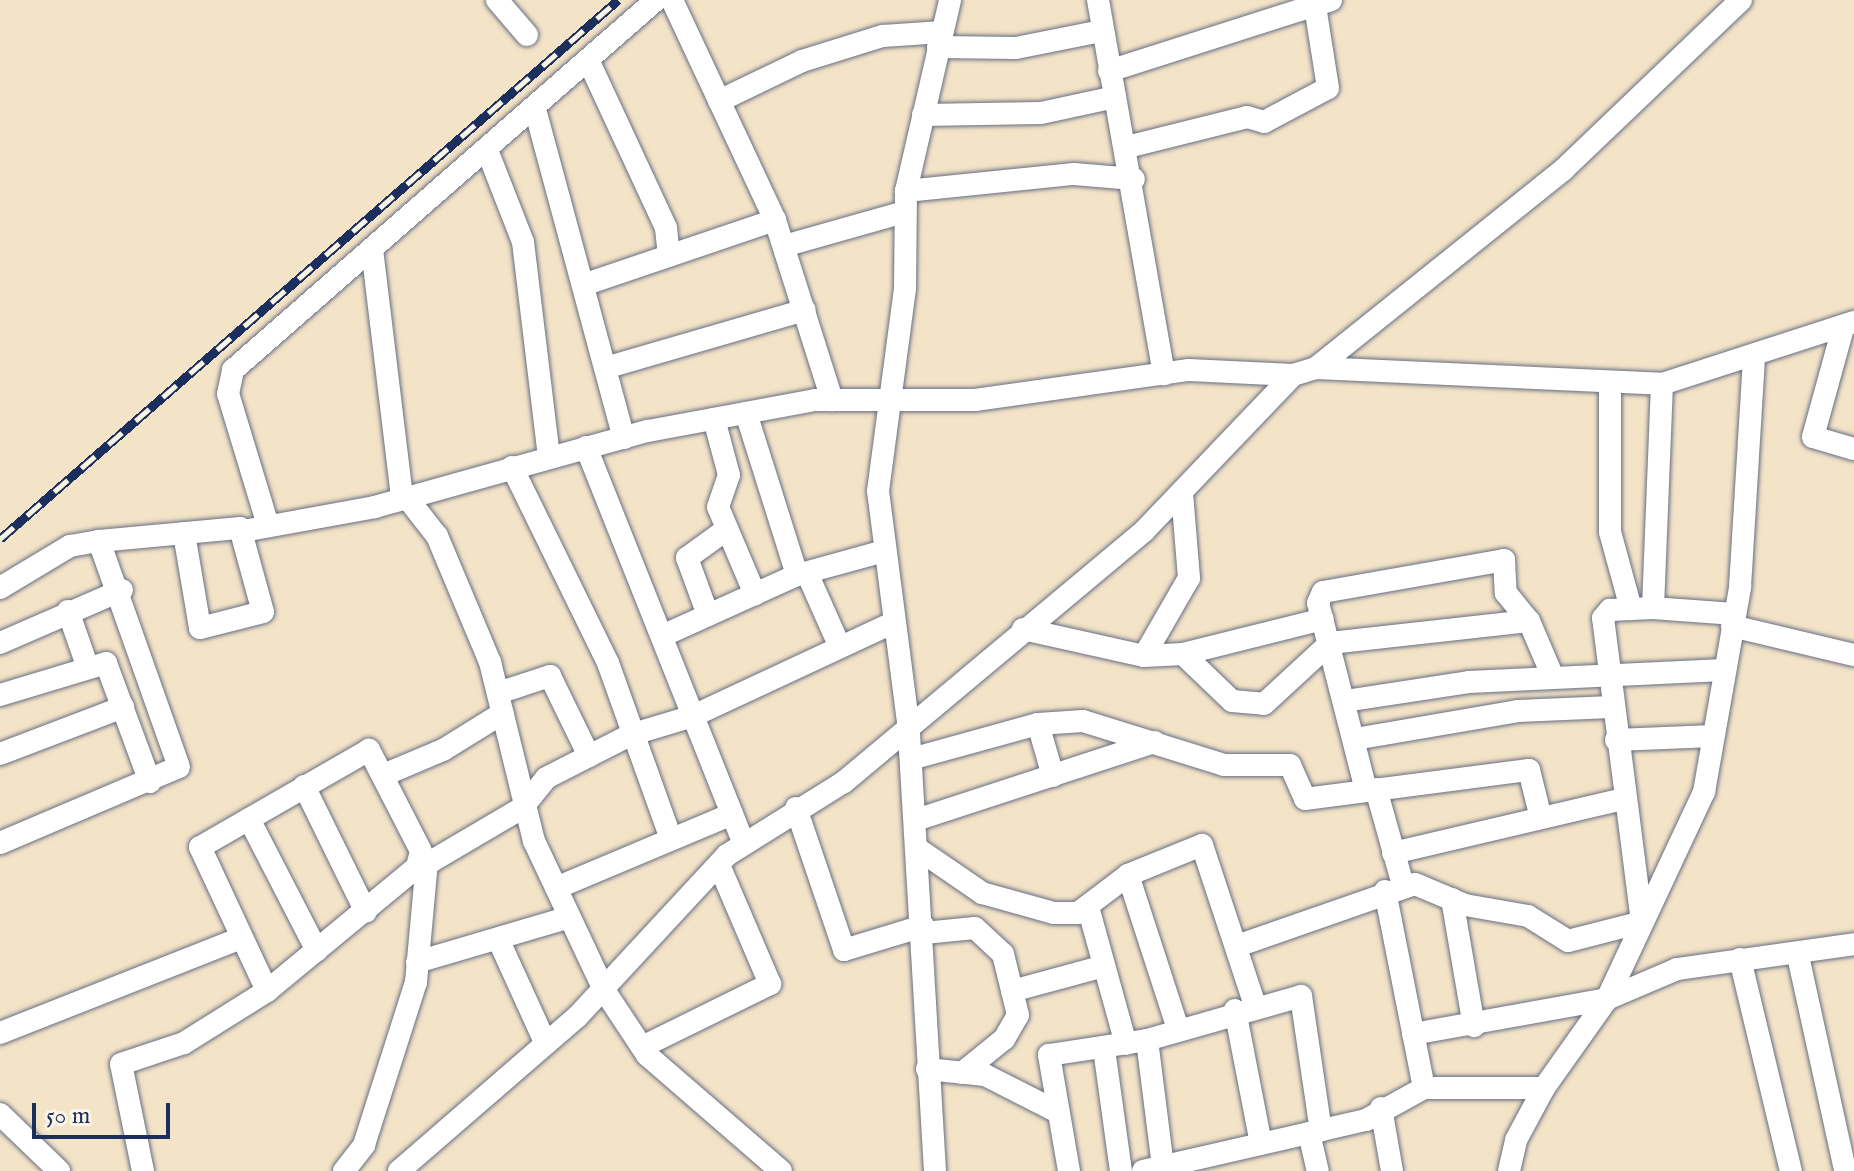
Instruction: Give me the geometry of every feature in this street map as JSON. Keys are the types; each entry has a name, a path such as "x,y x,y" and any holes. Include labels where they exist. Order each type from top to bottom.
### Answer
{"street":[{"path":"497,0 527,35"},
{"path":"267,522 228,394 233,370 589,62 656,0"},
{"path":"672,0 775,220 832,400"},
{"path":"935,1171 927,1069 924,930 916,820 908,722 884,551 879,463 905,288 905,202 950,0"},
{"path":"1098,0 1109,71 1134,179 1164,374"},
{"path":"1316,368 1563,170 1741,0"},
{"path":"1109,71 1323,3 1328,88 1264,122 1247,117 1127,147"},
{"path":"719,101 802,61 883,36 1016,48 1101,31"},
{"path":"589,62 666,228 669,256"},
{"path":"923,115 1041,113 1115,97"},
{"path":"535,109 624,438"},
{"path":"487,150 523,242 549,457"},
{"path":"784,246 905,202 1074,174 1134,179"},
{"path":"583,285 775,220"},
{"path":"372,249 403,497 437,536 500,703 522,808 556,888 604,990 642,1047 709,1116 781,1171"},
{"path":"605,368 805,310"},
{"path":"0,588 57,550 99,541 243,531 267,522 403,497 624,438 746,413 832,400 975,400 1164,374 1252,367 1293,375 1316,368 1662,384 1848,325"},
{"path":"1848,325 1813,437 1854,449"},
{"path":"1509,1171 1544,1088 1607,999 1697,812 1733,620 1751,485 1754,356"},
{"path":"399,1171 604,990 743,842 844,782 908,722 1182,493 1293,375"},
{"path":"1610,383 1610,532 1642,608"},
{"path":"1642,608 1662,384"},
{"path":"746,413 802,574 839,645"},
{"path":"714,419 729,475 717,497 755,594"},
{"path":"586,447 743,842"},
{"path":"512,467 604,654 630,735 671,839"},
{"path":"1144,656 1189,578 1182,493"},
{"path":"708,615 687,558 727,529"},
{"path":"184,533 203,630 265,607 243,531"},
{"path":"0,843 150,782 179,767 122,590 99,541"},
{"path":"662,636 802,574 884,551"},
{"path":"1424,1088 1413,1034 1394,888 1393,853 1355,739 1323,619 1323,592 1504,560 1506,593 1529,621 1552,675"},
{"path":"0,643 122,590"},
{"path":"1642,922 1606,674 1603,618 1642,608 1733,620 1854,655"},
{"path":"68,611 88,668"},
{"path":"1023,629 1144,656 1183,654 1323,619"},
{"path":"1183,654 1232,701 1264,704 1330,643 1529,621"},
{"path":"143,1171 121,1064 184,1043 267,991 424,861 522,808 546,778 630,735 693,716 839,645 892,623"},
{"path":"0,695 88,668 109,665 150,782"},
{"path":"1345,701 1552,675 1724,670"},
{"path":"386,774 443,750 500,703 550,676 589,756"},
{"path":"0,754 123,707"},
{"path":"1355,739 1518,711 1611,707"},
{"path":"911,759 1038,724 1083,721 1224,765 1290,765 1305,799 1529,770 1541,818"},
{"path":"1038,724 1053,776"},
{"path":"1616,740 1713,736"},
{"path":"916,820 1155,742"},
{"path":"267,991 200,847 363,750 374,753 424,861 417,962 364,1145 344,1171"},
{"path":"304,786 366,912"},
{"path":"1393,853 1624,799"},
{"path":"796,808 844,950 924,930 982,931 1003,954 1012,991 1013,1026 962,1073"},
{"path":"556,888 732,814"},
{"path":"249,819 317,951"},
{"path":"918,849 982,893 1054,913 1088,907 1128,875 1202,845 1237,946 1261,1144"},
{"path":"642,1047 770,984 719,865"},
{"path":"1128,875 1178,1029"},
{"path":"1237,946 1297,931 1322,912 1394,888 1528,916 1568,941 1642,922"},
{"path":"1452,899 1474,1026"},
{"path":"1088,907 1125,1044 1153,1169 1366,1120 1381,1108 1424,1088 1544,1088"},
{"path":"417,962 499,941 570,917"},
{"path":"0,1033 241,938"},
{"path":"499,941 546,1044"},
{"path":"1413,1034 1474,1026 1607,999 1677,969 1853,947"},
{"path":"1798,956 1847,1170"},
{"path":"1740,959 1791,1171"},
{"path":"1012,991 1104,966"},
{"path":"1069,1171 1049,1055 1125,1044 1245,1007 1303,998 1318,1171"},
{"path":"1121,1171 1125,1044"},
{"path":"927,1069 1003,1082 1058,1112"},
{"path":"1381,1108 1392,1171"},
{"path":"2,1119 59,1171"}],"railway":[{"path":"0,539 618,0"}]}
